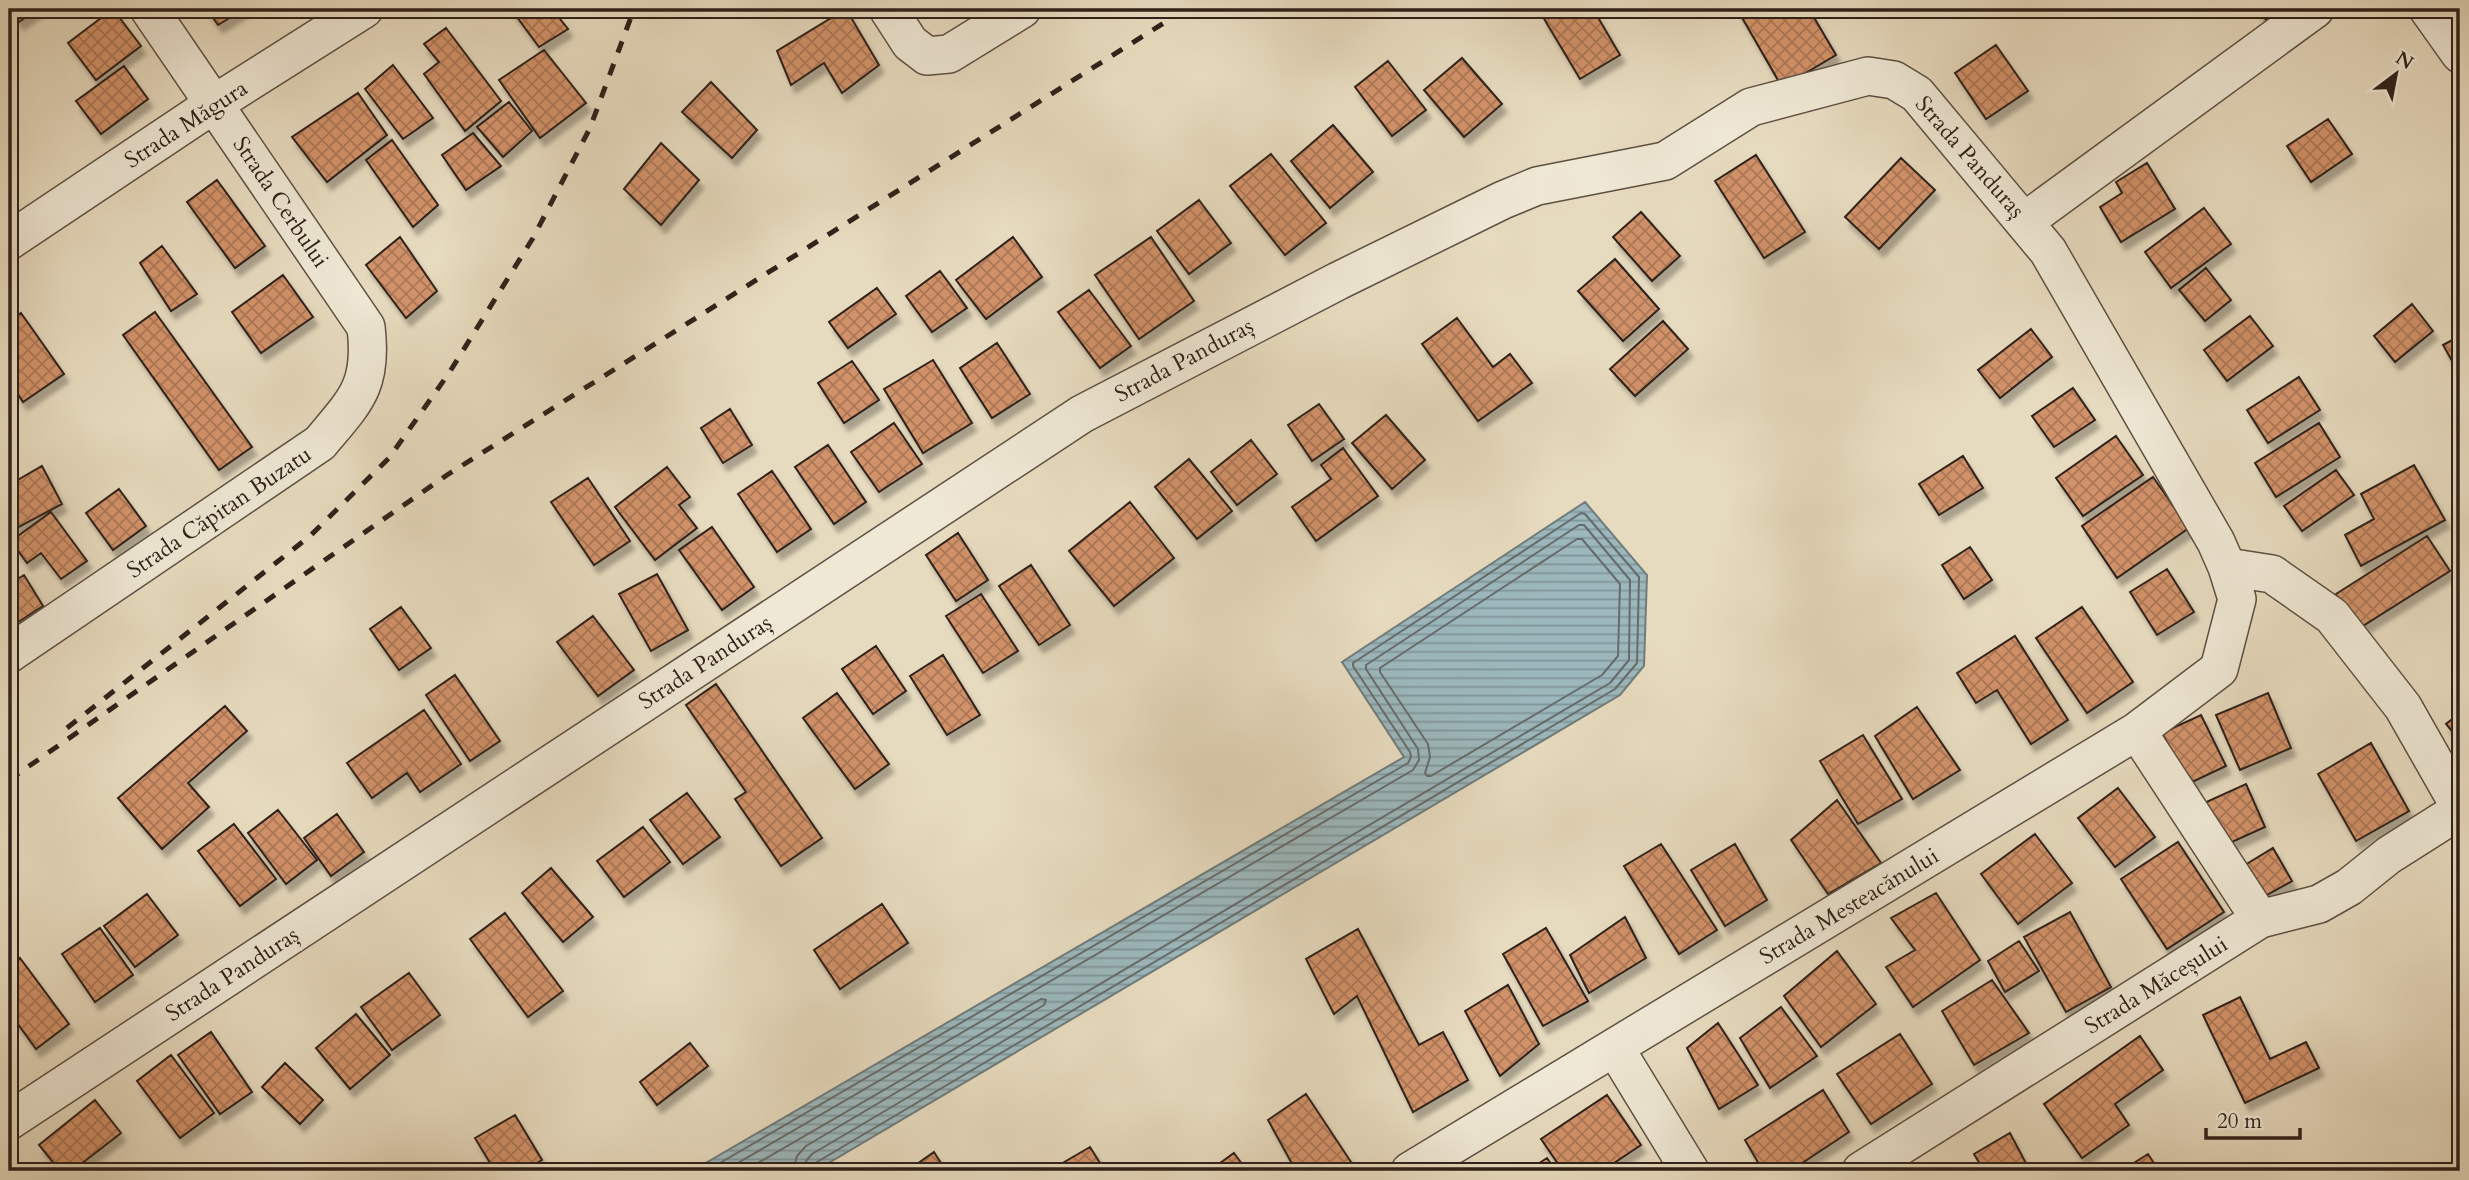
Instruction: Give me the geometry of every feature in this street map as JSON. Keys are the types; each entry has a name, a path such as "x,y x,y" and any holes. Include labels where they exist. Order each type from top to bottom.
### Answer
{"street":[{"name":"Strada Cerbului","path":"149,9 366,327"},
{"name":"Strada Măgura","path":"9,240 214,104 364,9"},
{"path":"888,9 911,43 926,56 949,54 1022,9"},
{"path":"2025,221 2315,9"},
{"path":"2428,9 2460,54"},
{"name":"Strada Panduraș","path":"9,1121 1082,414 1338,281 1503,200 1537,186 1665,160 1751,107 1868,76 1894,80 1917,94 2048,251 2216,542 2232,583"},
{"name":"Strada Căpitan Buzatu","path":"9,654 320,443 351,406 364,382 369,355 366,327"},
{"path":"2232,583 2272,574 2332,616 2403,707 2460,809"},
{"name":"Strada Mesteacănului","path":"1410,1171 2137,731 2219,669 2232,583"},
{"path":"2137,731 2260,919"},
{"name":"Strada Măceșului","path":"1861,1171 2260,919 2319,904 2349,887 2389,855 2460,809"},
{"path":"1615,1048 1690,1171"}],"water":[{"path":"1585,502 1647,575 1644,666 1620,695 815,1171 692,1171 1404,757 1342,662"}],"building":[{"path":"9,9 38,9 19,22"},
{"path":"113,9 141,46 96,80 68,43"},
{"path":"207,9 244,9 218,25"},
{"path":"511,9 552,9 568,29 539,47"},
{"path":"846,9 879,65 842,93 824,63 791,85 777,51"},
{"path":"1557,9 1593,9 1620,55 1580,79 1543,17"},
{"path":"1737,9 1809,9 1836,55 1782,87"},
{"path":"2256,9 2294,9 2274,28"},
{"path":"446,28 501,101 465,131 424,74 439,62 424,44"},
{"path":"1996,45 2028,91 1986,119 1955,73"},
{"path":"544,50 586,103 540,138 499,80"},
{"path":"1462,58 1502,104 1464,137 1424,90"},
{"path":"1388,61 1426,110 1392,136 1355,87"},
{"path":"393,65 433,118 403,139 365,89"},
{"path":"124,66 148,99 101,134 76,101"},
{"path":"711,82 757,130 732,158 682,112"},
{"path":"358,93 387,135 327,182 292,137"},
{"path":"509,102 532,131 503,157 477,127"},
{"path":"2328,119 2352,154 2311,182 2287,146"},
{"path":"1333,125 1373,172 1330,208 1291,161"},
{"path":"473,133 501,166 466,190 442,155"},
{"path":"392,140 438,205 413,227 366,160"},
{"path":"661,143 699,180 661,225 624,189"},
{"path":"1271,154 1326,223 1285,255 1230,186"},
{"path":"1756,155 1805,232 1764,258 1715,181"},
{"path":"1901,158 1935,190 1879,249 1845,217"},
{"path":"2147,163 2175,209 2121,242 2100,207 2122,193 2116,182"},
{"path":"217,180 265,246 235,268 187,202"},
{"path":"1199,200 1231,243 1189,274 1157,231"},
{"path":"2204,208 2231,244 2171,288 2145,252"},
{"path":"1641,212 1680,256 1652,281 1613,237"},
{"path":"400,237 437,291 406,318 366,265"},
{"path":"1013,237 1042,277 986,319 956,280"},
{"path":"1151,237 1194,301 1139,339 1095,275"},
{"path":"162,246 197,294 171,311 140,263"},
{"path":"1615,259 1659,309 1623,341 1578,291"},
{"path":"2206,268 2231,300 2205,321 2179,290"},
{"path":"940,271 967,308 932,332 906,296"},
{"path":"283,275 313,317 261,353 232,312"},
{"path":"877,288 896,314 848,348 829,322"},
{"path":"1089,290 1131,346 1100,368 1058,312"},
{"path":"2412,304 2433,331 2395,362 2374,336"},
{"path":"155,312 252,447 219,470 123,335"},
{"path":"21,313 64,374 23,402 9,380 9,322"},
{"path":"2250,316 2273,346 2227,381 2204,350"},
{"path":"1457,318 1493,367 1510,354 1532,383 1478,421 1422,344"},
{"path":"1663,321 1688,349 1635,396 1610,369"},
{"path":"2031,329 2052,357 2000,398 1978,370"},
{"path":"2460,336 2460,375 2443,345"},
{"path":"997,343 1030,394 992,418 960,368"},
{"path":"933,360 972,423 923,453 884,389"},
{"path":"852,361 879,400 844,423 818,383"},
{"path":"2299,377 2320,410 2268,443 2247,410"},
{"path":"2073,388 2095,420 2054,447 2032,416"},
{"path":"1319,404 1344,439 1312,461 1288,425"},
{"path":"730,409 752,445 723,463 701,428"},
{"path":"1386,415 1425,460 1392,489 1352,443"},
{"path":"894,423 922,464 879,492 851,452"},
{"path":"2319,423 2340,457 2276,497 2255,463"},
{"path":"2116,436 2143,475 2083,516 2056,478"},
{"path":"1251,440 1277,474 1237,505 1211,472"},
{"path":"828,445 866,502 834,524 795,467"},
{"path":"1343,448 1378,496 1316,541 1292,507 1331,479 1321,465"},
{"path":"1963,456 1983,488 1939,515 1919,484"},
{"path":"1189,459 1232,511 1197,539 1155,487"},
{"path":"2414,465 2445,520 2361,566 2345,535 2374,519 2361,494"},
{"path":"42,466 62,504 17,528 9,513 9,485"},
{"path":"667,467 690,497 679,505 697,528 655,560 615,507"},
{"path":"2336,470 2354,495 2302,531 2284,506"},
{"path":"772,471 811,529 777,552 738,494"},
{"path":"2153,477 2189,528 2117,578 2082,526"},
{"path":"588,478 630,541 594,565 551,502"},
{"path":"119,489 146,526 113,550 86,513"},
{"path":"1130,502 1174,558 1114,606 1069,551"},
{"path":"51,512 87,561 61,579 41,553 27,563 11,541"},
{"path":"712,527 754,587 722,610 679,550"},
{"path":"958,533 988,580 956,601 926,555"},
{"path":"2427,536 2450,571 2358,629 2336,594"},
{"path":"1970,547 1992,580 1964,599 1942,565"},
{"path":"1031,565 1070,625 1039,645 999,586"},
{"path":"2167,569 2194,612 2157,635 2130,592"},
{"path":"657,574 688,630 651,651 619,594"},
{"path":"24,575 43,606 9,628 9,584"},
{"path":"981,594 1018,651 983,673 946,616"},
{"path":"401,607 431,648 399,670 370,629"},
{"path":"2082,607 2133,682 2087,713 2036,638"},
{"path":"593,616 634,670 598,696 557,642"},
{"path":"2015,636 2068,720 2031,744 1997,690 1976,703 1957,673"},
{"path":"876,646 906,691 873,714 842,669"},
{"path":"943,655 980,715 947,735 910,676"},
{"path":"455,675 500,741 470,761 426,695"},
{"path":"716,684 822,838 781,866 735,799 746,792 686,705"},
{"path":"837,693 889,764 855,789 803,718"},
{"path":"2268,693 2291,748 2240,770 2216,715"},
{"path":"225,706 247,731 188,783 209,807 162,849 118,798"},
{"path":"1917,707 1960,770 1913,799 1875,736"},
{"path":"424,710 461,764 420,792 407,773 372,798 347,763"},
{"path":"2460,713 2460,741 2446,724"},
{"path":"2201,715 2226,766 2188,784 2162,733"},
{"path":"1863,735 1902,799 1858,824 1820,761"},
{"path":"2371,743 2409,811 2356,841 2318,774"},
{"path":"2246,784 2265,827 2221,847 2202,804"},
{"path":"2118,788 2155,837 2115,867 2078,818"},
{"path":"687,793 720,837 683,864 650,820"},
{"path":"1837,800 1881,863 1828,894 1791,840"},
{"path":"278,810 317,860 286,884 248,833"},
{"path":"337,814 364,852 331,876 304,838"},
{"path":"234,824 276,879 240,906 198,851"},
{"path":"643,827 670,862 624,897 597,861"},
{"path":"2035,834 2072,883 2018,924 1981,874"},
{"path":"2178,842 2224,912 2167,949 2121,879"},
{"path":"1661,844 1717,930 1679,954 1624,866"},
{"path":"1735,844 1767,900 1725,926 1691,870"},
{"path":"2273,848 2292,881 2258,900 2240,868"},
{"path":"551,868 593,917 563,942 522,893"},
{"path":"1936,893 1980,960 1913,1007 1886,967 1915,950 1891,918"},
{"path":"147,894 178,935 135,967 104,926"},
{"path":"882,904 908,943 840,989 814,950"},
{"path":"2070,912 2111,987 2066,1012 2024,937"},
{"path":"505,913 563,991 528,1017 470,939"},
{"path":"1625,917 1646,958 1589,993 1570,955"},
{"path":"100,928 133,975 95,1002 62,954"},
{"path":"1546,928 1588,1001 1543,1026 1503,954"},
{"path":"1358,929 1419,1045 1443,1032 1468,1080 1413,1112 1357,996 1334,1014 1306,959"},
{"path":"2019,941 2039,971 2005,992 1988,961"},
{"path":"1837,951 1876,1004 1821,1047 1784,996"},
{"path":"20,958 69,1024 36,1049 12,1016 9,1019 9,967"},
{"path":"409,973 440,1015 392,1050 361,1007"},
{"path":"1992,980 2029,1033 1974,1065 1942,1011"},
{"path":"1508,985 1539,1044 1500,1076 1465,1011"},
{"path":"2240,997 2270,1059 2306,1042 2319,1068 2245,1103 2203,1015"},
{"path":"1781,1007 1817,1056 1770,1088 1740,1038"},
{"path":"356,1014 390,1055 350,1089 316,1048"},
{"path":"2460,1020 2460,1037 2452,1025"},
{"path":"1718,1023 1758,1085 1719,1109 1687,1048"},
{"path":"211,1032 252,1092 220,1114 178,1055"},
{"path":"1900,1034 1932,1084 1871,1124 1837,1074"},
{"path":"2140,1036 2163,1070 2115,1104 2129,1125 2082,1158 2044,1104"},
{"path":"690,1043 708,1066 657,1105 640,1082"},
{"path":"171,1055 214,1113 180,1138 137,1081"},
{"path":"285,1063 323,1100 300,1124 262,1087"},
{"path":"1823,1090 1849,1132 1790,1171 1763,1171 1745,1140"},
{"path":"1306,1094 1353,1165 1341,1171 1296,1171 1268,1120"},
{"path":"1607,1095 1641,1145 1602,1171 1563,1171 1541,1139"},
{"path":"95,1100 121,1133 72,1171 60,1171 39,1145"},
{"path":"515,1115 542,1160 523,1171 495,1171 475,1138"},
{"path":"2010,1133 2030,1171 1984,1171 1974,1154"},
{"path":"1090,1147 1105,1171 1049,1171"},
{"path":"934,1152 946,1171 907,1171"},
{"path":"1234,1153 1247,1171 1209,1171"},
{"path":"2148,1154 2159,1171 2121,1171"},
{"path":"1547,1158 1556,1171 1527,1171"},
{"path":"9,1159 18,1171 9,1171"},
{"path":"1927,1164 1932,1171 1912,1171"}],"railway":[{"path":"67,728 310,536 389,458 449,373 533,238 590,128 634,9"},
{"path":"9,780 447,475 1186,9"}]}
